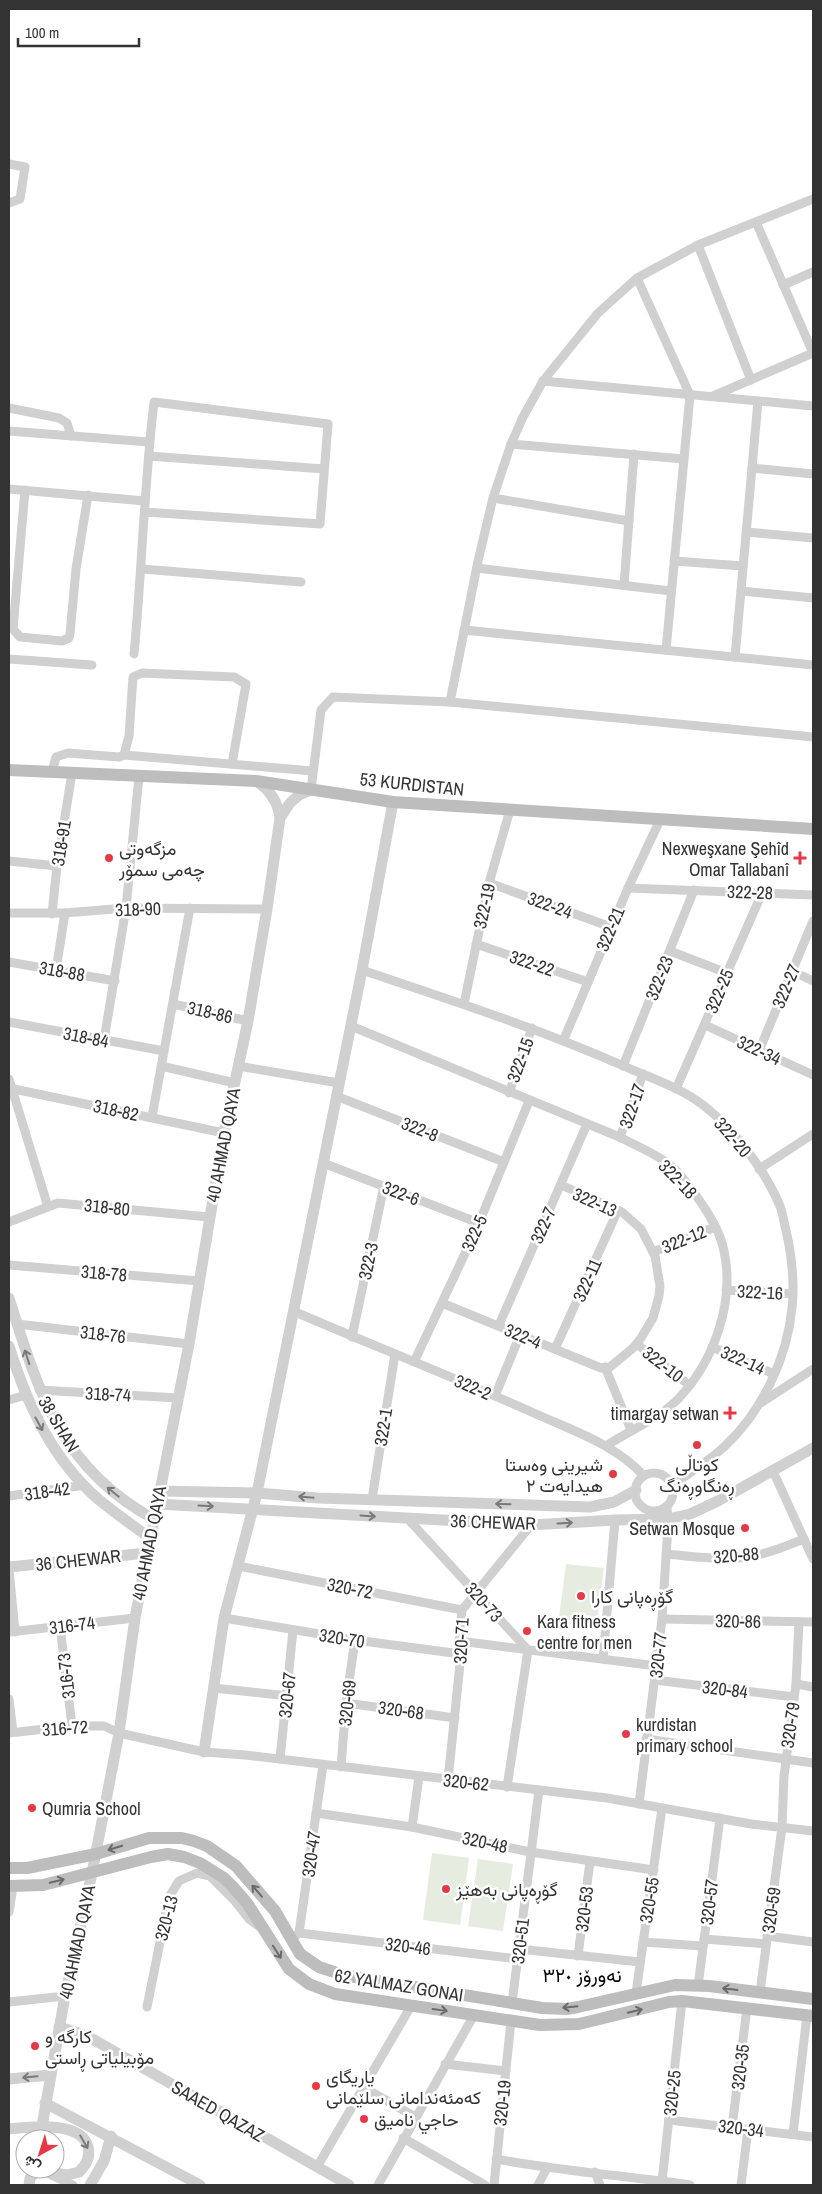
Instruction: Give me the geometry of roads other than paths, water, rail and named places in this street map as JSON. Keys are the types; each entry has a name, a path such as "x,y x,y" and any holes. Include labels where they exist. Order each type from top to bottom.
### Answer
{"main road":[{"name":"53 KURDISTAN","path":"9,770 256,782 393,802 813,829"},
{"name":"62 YALMAZ GONAI","path":"9,1868 27,1868 96,1854 149,1838 182,1838 201,1844 236,1866 295,1936 300,1954 319,1967 337,1973 542,2008 567,2008 675,1985 760,1992 813,1999"},
{"name":"62 YALMAZ GONAI","path":"11,1887 43,1885 168,1854 200,1863 224,1878 247,1902 264,1932 289,1968 309,1984 336,1994 540,2025 579,2024 669,2002 682,2001 810,2015"},
{"path":"609,1999 614,2016"}],"street":[{"path":"9,164 25,166 20,199 9,203"},
{"path":"450,702 493,498 510,444 543,382 598,313 637,278 698,245 813,199"},
{"path":"711,397 813,353 756,222"},
{"path":"698,245 751,380"},
{"path":"783,284 813,272"},
{"path":"637,278 690,395 666,650"},
{"path":"543,382 813,406"},
{"path":"735,657 758,401"},
{"path":"134,654 142,569 144,512 149,442 154,402 328,424 320,524 144,512"},
{"path":"9,408 59,418 67,423 71,436"},
{"path":"9,432 149,442"},
{"path":"510,444 684,459"},
{"path":"624,585 634,454"},
{"path":"149,456 324,469"},
{"path":"752,468 813,474"},
{"path":"9,489 145,501"},
{"path":"25,490 13,629 20,637 62,641 69,638 70,634 76,570 88,496"},
{"path":"493,498 629,521"},
{"path":"746,532 813,538"},
{"path":"674,561 743,566"},
{"path":"477,568 671,591"},
{"path":"142,569 301,582"},
{"path":"740,591 813,598"},
{"path":"464,630 813,665"},
{"path":"9,659 92,665"},
{"path":"124,755 129,736 133,677 142,673 234,677 246,684 232,764"},
{"path":"311,790 321,710 333,697 450,702 813,737"},
{"path":"52,772 56,757 68,753 119,757 124,755 313,771"},
{"name":"318-91","path":"52,914 57,866 72,773"},
{"path":"104,1040 126,908 139,776"},
{"path":"256,782 266,789 274,800 280,818"},
{"name":"40 AHMAD QAYA","path":"42,2126 65,1996 96,1854 119,1733 135,1618 189,1344 224,1133 248,1021 280,818 294,798 311,790"},
{"path":"204,1752 224,1618 257,1493 351,1026 393,802"},
{"name":"322-19","path":"464,1004 489,883 510,810"},
{"name":"322-21","path":"564,1039 628,888 660,820"},
{"path":"9,861 57,866"},
{"name":"322-24","path":"489,883 611,927"},
{"name":"322-28","path":"628,888 813,895"},
{"name":"322-23","path":"623,1066 694,890"},
{"name":"322-25","path":"676,1089 762,893"},
{"name":"318-90","path":"9,913 52,914 126,908 267,908"},
{"path":"152,1117 190,908"},
{"path":"56,970 65,913"},
{"name":"322-27","path":"759,1051 813,921"},
{"name":"322-22","path":"476,944 588,982"},
{"path":"670,951 727,973"},
{"name":"318-88","path":"9,962 115,981"},
{"name":"322-20","path":"362,970 564,1039 676,1089 702,1104 721,1121 738,1138 759,1169 780,1207 792,1258 794,1278 789,1332 774,1374 759,1404 743,1427 724,1447 702,1465 672,1485"},
{"path":"792,972 813,981"},
{"name":"318-86","path":"173,1004 248,1021"},
{"name":"318-84","path":"9,1022 164,1051"},
{"name":"322-34","path":"705,1025 813,1075"},
{"name":"322-18","path":"351,1026 509,1093 620,1137 671,1166 704,1206 724,1250 726,1290 721,1321 712,1347 701,1369 690,1385 668,1408 606,1446"},
{"name":"322-15","path":"509,1093 532,1028"},
{"path":"162,1066 235,1083"},
{"path":"238,1066 339,1084"},
{"name":"322-17","path":"620,1137 643,1074"},
{"path":"10,1085 48,1207"},
{"name":"318-82","path":"10,1085 224,1133"},
{"name":"322-8","path":"336,1096 504,1162"},
{"name":"322-5","path":"414,1362 479,1223 529,1101"},
{"name":"322-7","path":"499,1325 587,1124"},
{"path":"759,1169 813,1134"},
{"name":"322-6","path":"323,1162 479,1223"},
{"name":"322-13","path":"561,1185 618,1210 642,1230 653,1252 659,1276 659,1296 654,1318 637,1344 618,1361 605,1368"},
{"name":"322-3","path":"352,1336 384,1186"},
{"name":"318-80","path":"9,1222 58,1203 209,1217"},
{"name":"322-11","path":"555,1349 618,1210"},
{"name":"322-12","path":"653,1252 715,1227"},
{"name":"318-78","path":"9,1265 199,1281"},
{"name":"322-16","path":"726,1290 793,1294"},
{"name":"38 SHAN","path":"9,1298 39,1390 60,1431 83,1462 107,1487 135,1510 154,1519"},
{"name":"322-4","path":"442,1303 605,1368"},
{"name":"322-2","path":"293,1311 495,1396 606,1446 627,1459 644,1476"},
{"name":"318-76","path":"17,1324 189,1344"},
{"path":"495,1396 520,1335"},
{"name":"322-10","path":"637,1344 690,1385"},
{"name":"38 SHAN","path":"9,1346 26,1395 48,1439 84,1485 150,1538"},
{"name":"322-14","path":"712,1347 774,1374"},
{"name":"322-1","path":"372,1499 395,1354"},
{"path":"605,1368 631,1430"},
{"path":"759,1404 813,1369"},
{"name":"318-74","path":"39,1390 178,1398"},
{"path":"9,1400 26,1395"},
{"name":"36 CHEWAR","path":"157,1504 531,1525 668,1519 690,1514 718,1502 813,1448"},
{"path":"773,1472 813,1559"},
{"path":"642,1520 655,1511 667,1506 673,1496 672,1485 669,1480 655,1473 644,1476 636,1490 638,1502 649,1510 655,1511"},
{"name":"318-42","path":"9,1496 84,1485"},
{"path":"160,1491 257,1493 318,1498 590,1507 614,1502 636,1490"},
{"name":"320-77","path":"639,1804 646,1739 656,1680 662,1619 668,1519 667,1506"},
{"name":"320-73","path":"408,1519 528,1650"},
{"path":"603,1659 615,1520"},
{"name":"320-71","path":"448,1780 461,1654 459,1641 462,1610 531,1525"},
{"name":"320-88","path":"666,1554 722,1559 741,1558 760,1555 804,1540"},
{"name":"36 CHEWAR","path":"9,1568 147,1553"},
{"name":"320-72","path":"238,1566 462,1610"},
{"path":"9,1568 12,1632"},
{"name":"316-74","path":"12,1632 135,1618"},
{"name":"320-70","path":"224,1618 355,1640 461,1654"},
{"name":"320-86","path":"662,1619 813,1622"},
{"name":"320-79","path":"782,1827 785,1759 796,1684 799,1622"},
{"name":"316-73","path":"60,1626 72,1726"},
{"name":"320-67","path":"280,1759 288,1696 293,1630"},
{"name":"320-69","path":"340,1767 346,1703 355,1640"},
{"path":"459,1641 657,1666"},
{"path":"507,1787 528,1650"},
{"name":"320-84","path":"656,1680 794,1697"},
{"path":"796,1684 813,1687"},
{"path":"214,1688 288,1696"},
{"path":"9,1699 11,1733"},
{"name":"320-68","path":"346,1703 455,1718"},
{"name":"316-72","path":"11,1733 72,1726 104,1726 119,1733"},
{"name":"320-62","path":"119,1733 204,1752 280,1759 539,1790 720,1818 813,1830"},
{"path":"646,1739 813,1763"},
{"name":"320-47","path":"295,1936 324,1765"},
{"path":"412,1826 419,1777"},
{"name":"320-51","path":"512,2003 539,1790"},
{"name":"320-55","path":"636,1993 662,1808"},
{"name":"320-48","path":"316,1813 412,1826 530,1852 654,1870"},
{"name":"320-57","path":"698,1986 720,1818"},
{"name":"320-59","path":"760,1992 782,1827"},
{"name":"320-53","path":"578,1956 590,1861"},
{"name":"320-13","path":"147,2007 169,1897 175,1886 185,1877 200,1873 210,1876 229,1894 249,1919 264,1932"},
{"path":"9,1912 11,1887"},
{"name":"320-46","path":"295,1936 518,1959"},
{"path":"643,1942 704,1943 767,1940 813,1942"},
{"path":"519,1948 640,1962"},
{"path":"9,2002 65,1996"},
{"name":"320-25","path":"663,2183 682,2001"},
{"path":"317,2167 411,2006"},
{"name":"320-35","path":"732,2127 747,2008"},
{"path":"378,2185 474,2015"},
{"path":"793,2134 810,2015"},
{"name":"320-19","path":"494,2185 511,2021"},
{"name":"SAAED QAZAZ","path":"59,2027 96,2041 348,2185"},
{"path":"445,2064 506,2071"},
{"path":"9,2079 50,2075"},
{"path":"362,2087 415,2117"},
{"path":"45,2103 111,2136 200,2185"},
{"name":"320-34","path":"669,2120 813,2136"},
{"path":"9,2129 42,2126 57,2129"},
{"path":"742,2185 748,2128"},
{"path":"65,2130 78,2133 88,2145 89,2155 86,2164 79,2172 74,2175 65,2174"},
{"path":"90,2185 104,2161 111,2136"},
{"path":"403,2138 484,2185"},
{"path":"496,2159 547,2168 595,2172 663,2183 690,2185"},
{"path":"538,2185 547,2168"},
{"path":"595,2172 600,2185"},
{"path":"59,2179 74,2185"}],"place":[{"name":"مزگەوتی چەمی سمۆر","path":"109,858"},
{"name":"Nexweşxane Şehîd Omar Tallabanî","path":"800,858"},
{"name":"timargay setwan","path":"730,1413"},
{"name":"کوتاڵی ڕەنگاوڕەنگ","path":"697,1445"},
{"name":"شیرینی وەستا هیدایەت ٢","path":"613,1474"},
{"name":"Setwan Mosque","path":"745,1528"},
{"name":"گۆڕەپانی کارا","path":"581,1596"},
{"name":"Kara fitness centre for men","path":"527,1631"},
{"name":"kurdistan primary school","path":"626,1734"},
{"name":"Qumria School","path":"32,1808"},
{"name":"گۆڕەپانی بەهێز","path":"446,1889"},
{"name":"کارگە و مۆبیلیاتی ڕاستی","path":"35,2046"},
{"name":"یاریگای کەمئەندامانی سلێمانی","path":"316,2086"},
{"name":"حاجي ناميق","path":"364,2119"}],"district":[{"name":"نەورۆز ٣٢٠","path":"582,1975"}]}
